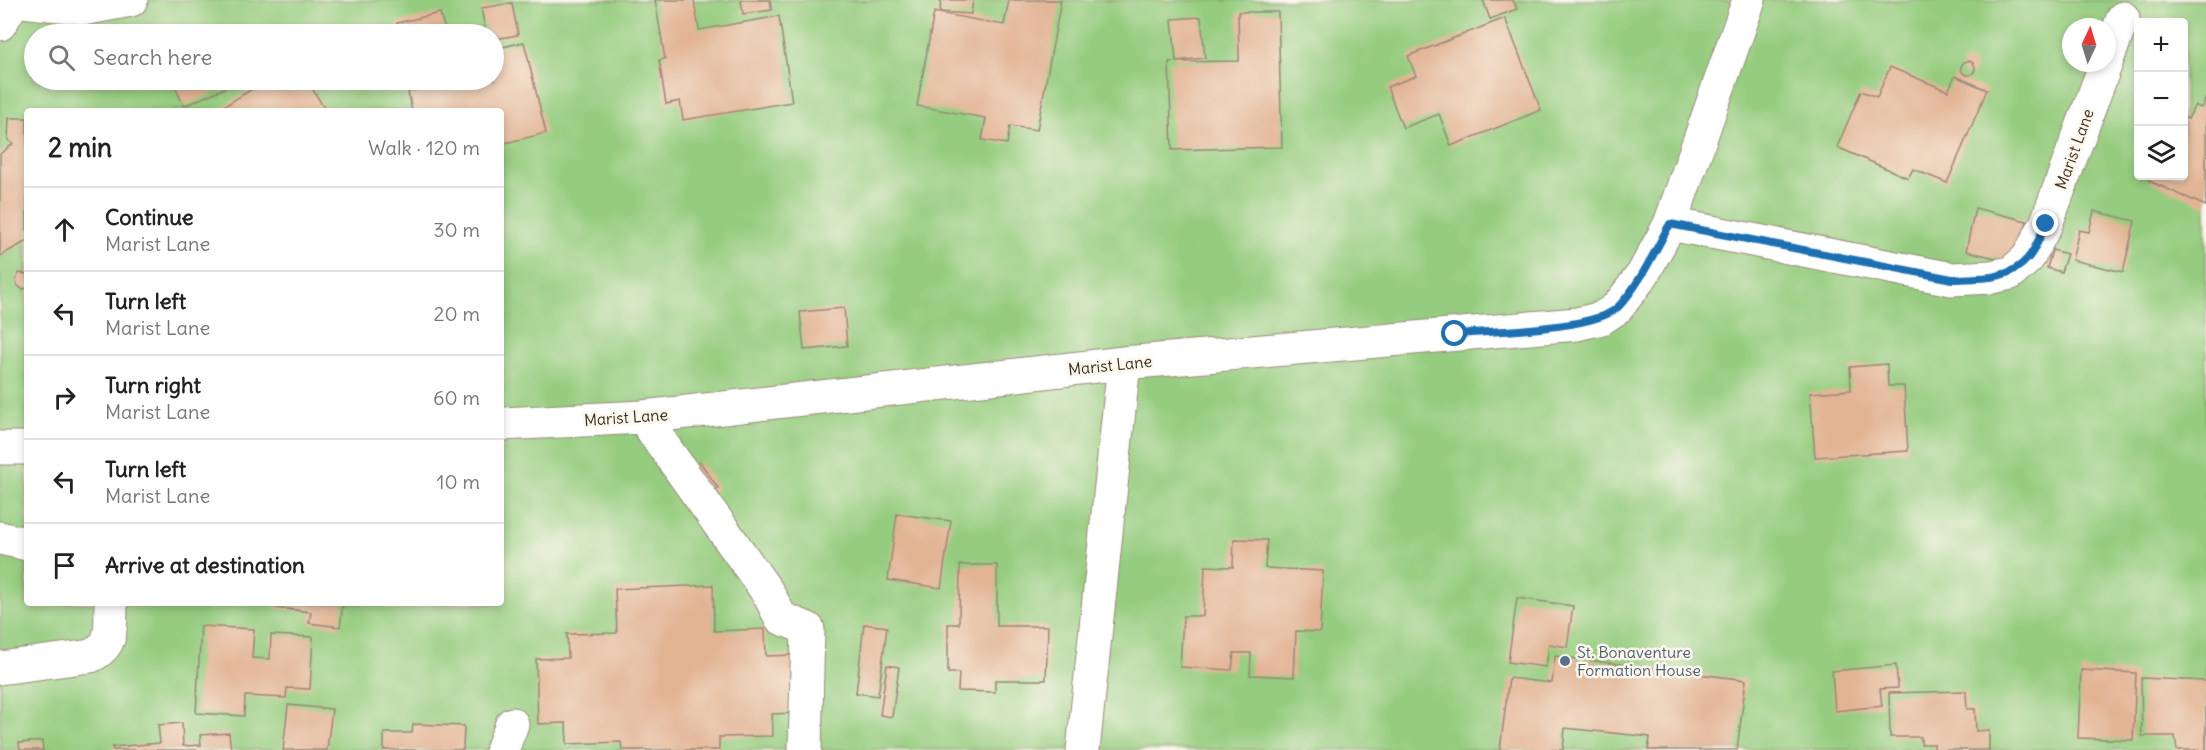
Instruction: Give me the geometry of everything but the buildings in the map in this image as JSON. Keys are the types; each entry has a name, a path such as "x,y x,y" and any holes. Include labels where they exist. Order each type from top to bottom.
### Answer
{"street":[{"path":"0,24 13,0 88,8 131,0"},
{"name":"Marist Lane","path":"504,424 643,417 1124,363 1577,324 1602,318 1617,308 1643,273 1670,224 1749,0"},
{"name":"Marist Lane","path":"2116,34 2122,18"},
{"name":"Marist Lane","path":"1670,224 1952,279 1992,277 2011,273 2028,258 2046,224 2102,72"},
{"path":"1083,750 1124,363"},
{"path":"643,417 768,593 781,618 808,629 805,750"},
{"path":"0,448 24,448"},
{"path":"0,538 24,543"},
{"path":"0,668 91,656 103,650 110,639 111,606"}],"green space":[{"path":"0,0 2206,0 2206,750 0,750"}],"place":[{"name":"St. Bonaventure Formation House","path":"1565,661"}],"route":[{"path":"1455,334 1577,324 1602,318 1617,308 1643,273 1670,224 1952,279 1992,277 2011,273 2028,258 2046,224"}]}
